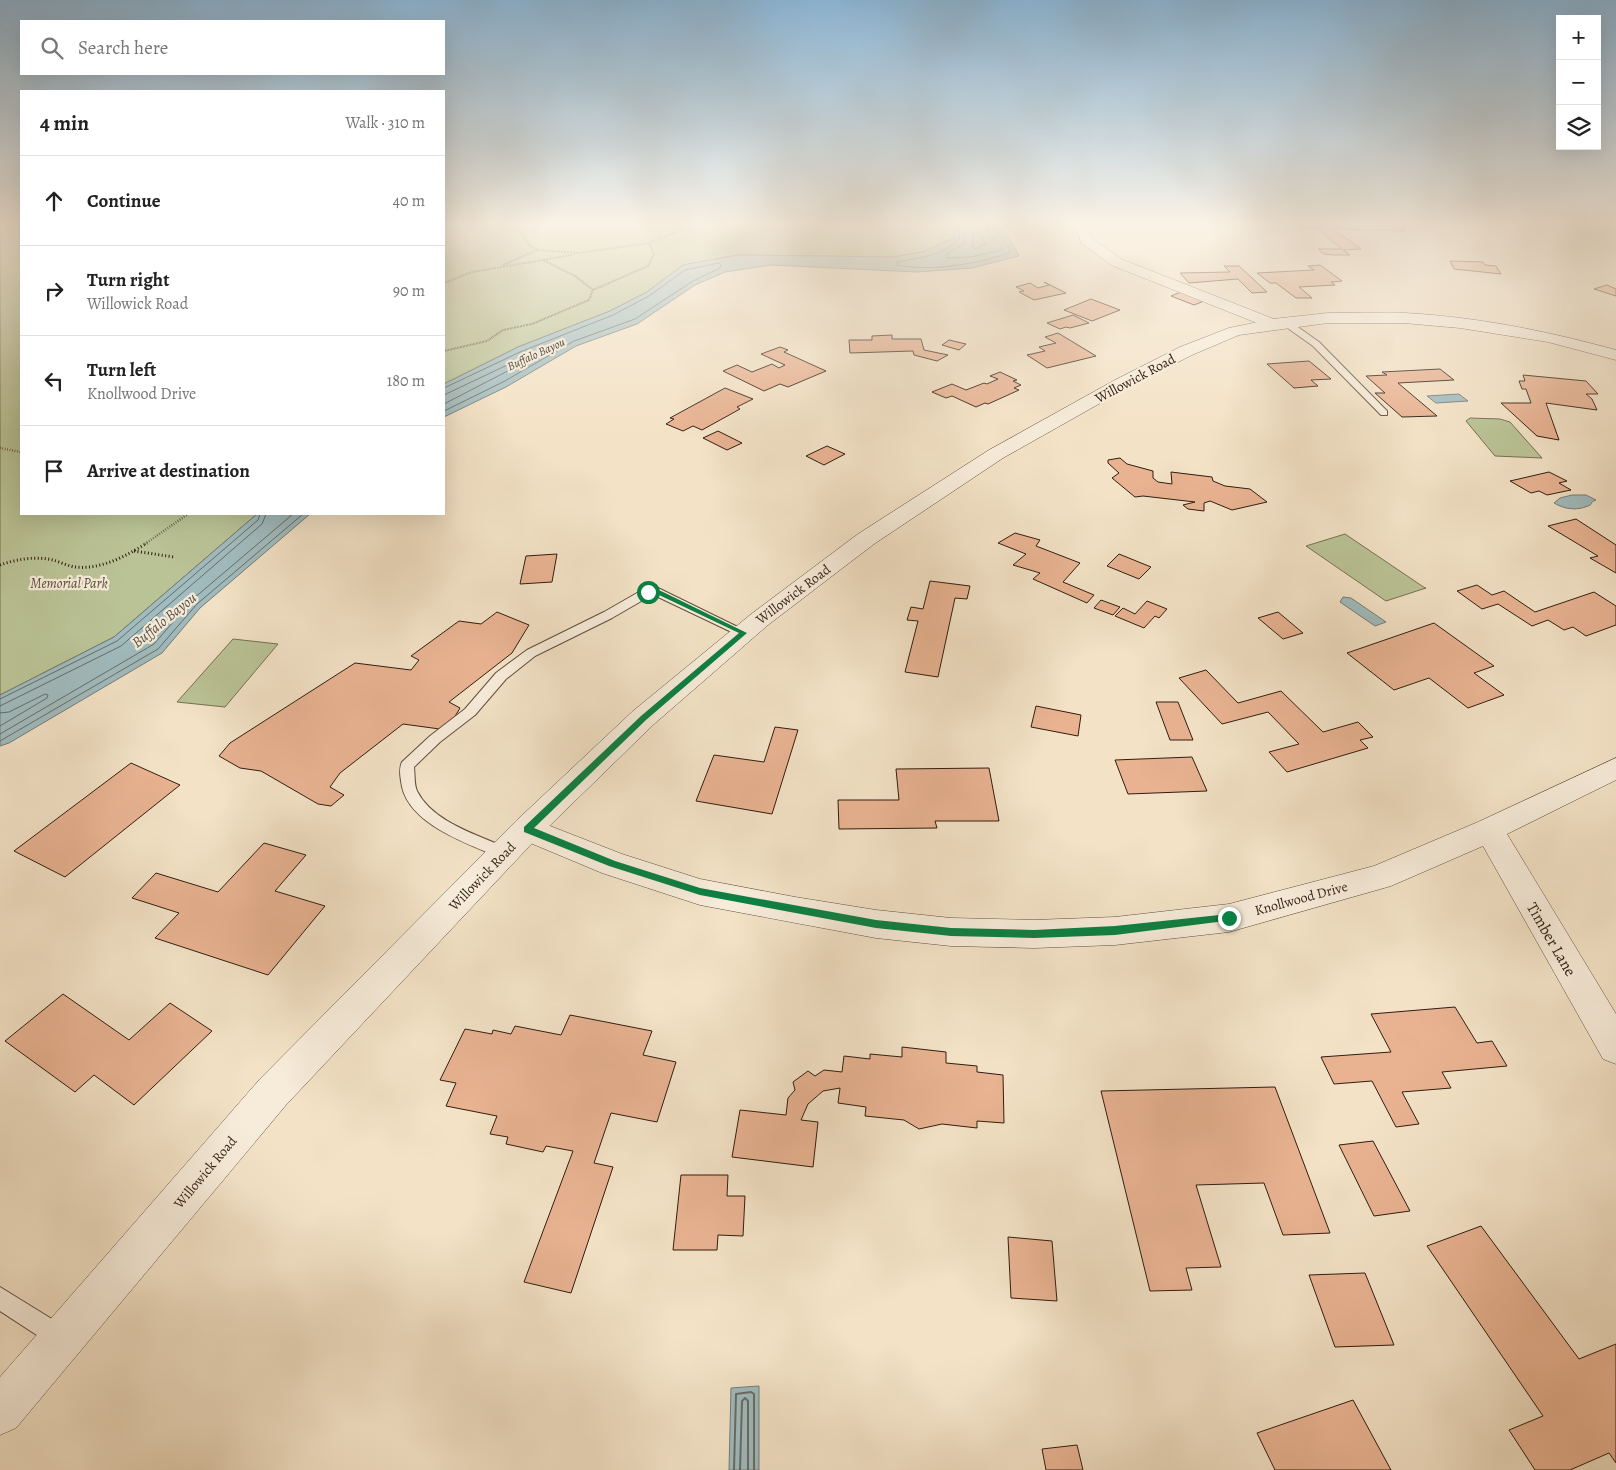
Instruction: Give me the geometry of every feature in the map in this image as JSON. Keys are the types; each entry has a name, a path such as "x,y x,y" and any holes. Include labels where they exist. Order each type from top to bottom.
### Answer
{"street":[{"path":"1203,295 1279,323"},
{"name":"Willowick Road","path":"0,1412 273,1092 527,829 644,718 744,633 866,539 996,454 1121,384 1186,351 1235,331 1279,323 1363,317 1404,318 1460,323 1549,337 1616,355"},
{"name":"Knollwood Drive","path":"527,829 613,864 700,892 876,924 951,932 1034,934 1115,931 1229,918 1380,877 1489,830 1616,768"},
{"name":"Timber Lane","path":"1489,830 1616,1047"}],"lane":[{"path":"1279,323 1316,344 1384,412"},
{"path":"504,853 450,828 425,812 410,792 407,766 435,739 470,712 501,676 531,653 608,615 648,592 658,592 744,633"},
{"path":"0,1298 63,1338"}],"path":[{"path":"445,351 487,341 503,330 532,324 589,300 591,295"},
{"path":"0,448 20,452"},
{"path":"0,565 9,562 45,559 77,567 108,563 134,551 168,530 187,515"},
{"path":"134,551 174,557"}],"green space":[{"name":"Memorial Park","path":"0,295 20,295 20,515 256,515 114,637 0,695"},
{"path":"445,295 642,295 610,311 518,347 445,384"},
{"path":"1470,418 1500,419 1510,422 1542,458 1495,456 1466,421"},
{"path":"1345,534 1426,588 1386,601 1306,546"},
{"path":"233,639 278,644 225,707 177,702"}],"water":[{"name":"Buffalo Bayou","path":"642,295 681,295 637,324 576,346 506,387 445,417 445,384 518,347 610,311"},
{"path":"1459,394 1468,401 1436,403 1427,396"},
{"path":"1572,495 1586,495 1596,500 1584,508 1575,509 1562,507 1554,503 1560,498"},
{"name":"Buffalo Bayou","path":"256,515 309,515 200,608 162,653 9,743 0,746 0,695 114,637"},
{"path":"1343,597 1351,598 1386,622 1375,626 1340,602"},
{"path":"759,1386 759,1470 729,1470 731,1388"}],"building":[{"path":"1024,295 1059,295 1034,300"},
{"path":"1188,295 1204,301 1194,305 1171,296"},
{"path":"1291,295 1308,295 1312,298 1296,298"},
{"path":"1091,299 1120,310 1092,321 1064,310"},
{"path":"1073,315 1089,323 1060,329 1047,323"},
{"path":"1058,333 1096,356 1047,368 1027,355 1045,351 1039,347 1056,343 1045,337"},
{"path":"892,335 892,339 921,339 924,350 948,355 937,361 914,355 913,351 850,353 849,340 872,340 872,336"},
{"path":"949,340 966,344 959,350 942,345"},
{"path":"780,347 788,350 784,352 826,371 788,387 780,384 764,391 723,371 737,365 752,372 772,364 779,368 785,365 761,354"},
{"path":"1309,361 1331,379 1311,380 1318,386 1294,388 1267,364"},
{"path":"1440,369 1454,380 1398,383 1437,416 1402,417 1375,393 1385,393 1366,376 1387,375 1382,372"},
{"path":"1000,372 1017,380 1013,381 1021,385 1014,388 1019,390 988,404 985,403 976,407 952,396 946,398 932,392 952,384 966,390 984,383 987,384 998,379 990,376"},
{"path":"1523,375 1586,381 1598,394 1586,394 1592,399 1597,410 1546,403 1559,440 1537,436 1501,403 1531,403 1526,389 1522,389 1519,381 1525,381"},
{"path":"725,388 753,399 737,407 740,409 702,430 693,426 683,431 666,424 674,419 670,418"},
{"path":"718,431 742,443 727,450 703,438"},
{"path":"827,446 845,454 824,465 806,456"},
{"path":"1120,458 1127,464 1153,471 1153,478 1158,482 1172,484 1171,472 1212,477 1213,481 1225,486 1250,489 1267,502 1232,510 1210,501 1204,503 1204,511 1188,509 1183,505 1195,502 1143,496 1135,497 1112,478 1119,473 1108,463 1108,460"},
{"path":"1549,472 1567,481 1559,483 1571,490 1547,495 1539,491 1531,493 1510,481"},
{"path":"1576,519 1616,545 1616,573 1590,558 1598,556 1548,526"},
{"path":"1015,533 1040,540 1036,546 1080,563 1063,582 1094,595 1087,603 1033,579 1040,573 1013,565 1026,554 998,543"},
{"path":"557,554 552,582 520,584 526,556"},
{"path":"1119,554 1151,567 1139,579 1107,566"},
{"path":"930,581 970,586 967,599 955,598 938,677 905,672 918,621 907,620 911,607 923,609"},
{"path":"1477,585 1492,595 1504,591 1535,612 1594,592 1616,606 1616,625 1586,636 1573,627 1564,630 1548,620 1532,626 1498,604 1482,609 1457,591"},
{"path":"1101,600 1120,607 1113,615 1094,608"},
{"path":"1147,601 1167,609 1159,618 1155,616 1144,628 1115,616 1123,608 1135,614"},
{"path":"497,612 529,625 512,653 449,702 460,708 447,730 403,724 340,773 330,787 344,795 331,806 318,804 261,771 240,768 219,756 230,743 355,663 411,670 419,660 411,656 459,621 481,624"},
{"path":"1278,612 1303,633 1283,639 1258,618"},
{"path":"1434,623 1494,666 1474,673 1504,695 1468,708 1429,678 1394,690 1347,653"},
{"path":"1206,670 1238,703 1281,691 1323,732 1358,722 1373,737 1360,740 1368,748 1287,772 1269,752 1299,744 1268,712 1222,724 1179,678"},
{"path":"1156,702 1178,702 1193,740 1170,740"},
{"path":"1036,706 1081,715 1078,736 1031,727"},
{"path":"775,727 798,730 772,814 696,801 714,755 764,762"},
{"path":"1192,757 1207,791 1128,794 1115,760"},
{"path":"131,763 180,785 65,877 14,851"},
{"path":"989,768 999,821 935,821 937,828 839,829 838,800 899,800 896,769"},
{"path":"264,843 306,855 275,891 325,906 268,975 155,938 179,913 132,898 156,873 218,892"},
{"path":"63,994 129,1040 170,1003 212,1031 134,1105 94,1075 75,1092 5,1041"},
{"path":"1455,1007 1477,1043 1492,1041 1507,1066 1442,1072 1451,1088 1402,1092 1419,1124 1396,1127 1372,1081 1334,1084 1321,1057 1391,1052 1371,1014"},
{"path":"570,1015 652,1031 643,1055 676,1062 657,1122 611,1113 594,1163 613,1167 571,1293 524,1282 573,1151 546,1146 543,1152 506,1144 508,1137 490,1134 497,1116 446,1106 456,1083 440,1080 465,1029 492,1034 493,1030 511,1034 515,1026 561,1035"},
{"path":"902,1047 946,1052 946,1063 977,1066 977,1072 1003,1075 1004,1123 977,1121 977,1128 942,1124 919,1129 904,1120 865,1116 866,1107 838,1103 840,1088 823,1091 808,1104 801,1120 818,1122 813,1167 732,1157 740,1110 786,1115 788,1098 795,1090 793,1082 808,1071 815,1076 824,1070 842,1072 844,1056 870,1059 870,1054 902,1057"},
{"path":"1275,1087 1330,1233 1283,1235 1264,1183 1196,1185 1221,1267 1186,1268 1192,1290 1150,1291 1101,1091"},
{"path":"1373,1141 1410,1211 1374,1216 1339,1145"},
{"path":"681,1175 728,1175 727,1196 745,1196 743,1236 718,1235 717,1250 673,1250"},
{"path":"1481,1226 1579,1359 1616,1344 1616,1463 1609,1453 1570,1470 1535,1470 1509,1430 1543,1416 1427,1246"},
{"path":"1008,1237 1052,1241 1057,1301 1011,1298"},
{"path":"1365,1273 1394,1345 1335,1347 1309,1275"},
{"path":"1353,1400 1391,1470 1275,1470 1257,1433"},
{"path":"1077,1445 1083,1470 1046,1470 1042,1449"}],"route":[{"path":"648,592 658,592 744,633 644,718 527,829 613,864 700,892 795,911 876,924 951,932 1034,934 1115,931 1229,918"}]}
